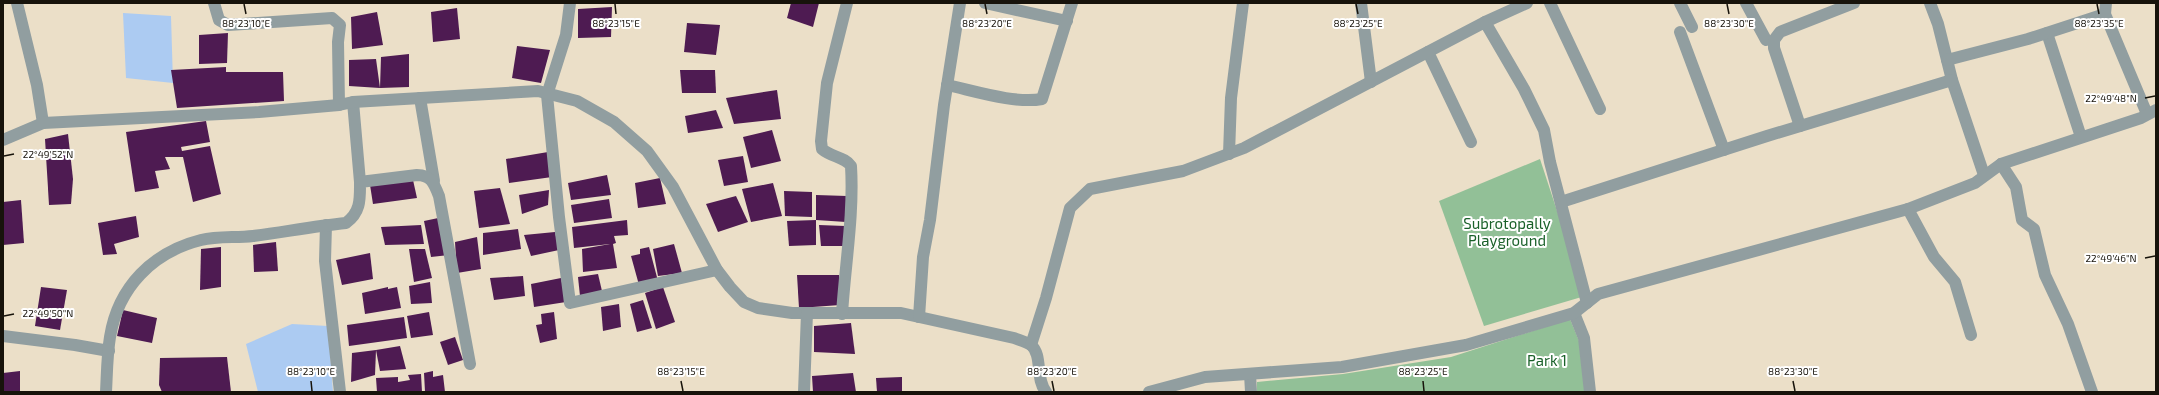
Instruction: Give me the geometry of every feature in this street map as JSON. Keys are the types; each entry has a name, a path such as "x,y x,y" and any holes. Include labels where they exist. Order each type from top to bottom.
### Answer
{"street":[{"path":"17,3 37,85 43,123"},
{"path":"214,3 219,20 228,25 332,18 340,25 338,42 340,105"},
{"path":"570,3 566,35 547,95 559,217 570,303 717,270"},
{"path":"842,314 845,266 848,247 851,166 848,162 829,155 822,149 821,141 827,83 847,3"},
{"path":"919,317 923,257 960,3"},
{"path":"985,3 1066,20"},
{"path":"947,85 1000,96 1034,101 1042,99 1072,3"},
{"path":"1229,154 1231,98 1243,3"},
{"path":"1361,3 1371,82"},
{"path":"1031,345 1046,298 1070,208 1075,201 1090,189 1104,185 1154,178 1183,171 1244,148 1485,22 1527,3"},
{"path":"1550,3 1600,109"},
{"path":"1680,3 1692,27"},
{"path":"1746,3 1766,40"},
{"path":"1800,126 1774,48 1774,40 1780,32 1827,7 1854,3"},
{"path":"1930,3 1938,24 1952,80 1984,175"},
{"path":"1149,392 1205,377 1342,367 1466,345 1574,313 1598,294 1908,209 1975,183 2001,164 2151,112 2105,8 2047,33 1947,60"},
{"path":"1485,22 1524,89 1544,130 1550,162 1587,303"},
{"path":"1680,32 1724,150"},
{"path":"2047,33 2081,137"},
{"path":"1428,52 1471,142"},
{"path":"1561,202 1800,126 1952,80"},
{"path":"3,140 43,123 244,113 340,105 353,102 538,91 547,95 577,101 614,122 647,151 673,187 717,270 744,302 758,308 807,313 901,313 1014,338 1031,345 1036,352 1040,386 1046,392"},
{"path":"420,98 434,181 439,196 470,364"},
{"path":"106,392 110,337 120,304 132,282 150,264 176,248 203,239 252,236 346,223 355,216 360,205 360,182 353,102"},
{"path":"2001,164 2016,186 2022,220 2033,226 2035,231 2045,275 2068,324 2092,392"},
{"path":"360,182 421,175 425,175 434,181"},
{"path":"1908,209 1934,257 1955,282 1971,335"},
{"path":"326,225 325,261 340,392"},
{"path":"804,392 807,313"},
{"path":"1574,313 1584,338 1590,392"},
{"path":"3,336 109,351"},
{"path":"1250,374 1251,392"}],"green space":[{"name":"Subrotopally Playground","path":"1540,159 1585,296 1484,326 1439,201"},
{"name":"Park 1","path":"1570,319 1579,341 1585,392 1257,392 1257,382 1343,374 1451,357"}],"water":[{"path":"123,13 171,16 173,83 126,78"},
{"path":"292,324 328,326 333,392 258,392 246,344"}],"building":[{"path":"791,3 819,3 813,27 787,18"},
{"path":"612,7 611,37 578,38 578,9"},
{"path":"457,8 460,39 433,42 431,12"},
{"path":"377,12 383,45 352,49 351,17"},
{"path":"687,23 720,25 716,55 684,52"},
{"path":"228,33 227,63 199,64 199,35"},
{"path":"517,46 550,50 541,83 512,78"},
{"path":"409,54 409,87 380,88 381,57"},
{"path":"376,59 380,88 349,86 349,60"},
{"path":"226,67 226,72 283,72 284,101 177,108 171,70"},
{"path":"680,70 715,70 716,93 682,93"},
{"path":"777,90 781,119 734,124 726,98"},
{"path":"716,110 723,128 688,133 685,116"},
{"path":"206,121 210,142 181,147 182,151 210,146 221,194 193,202 183,157 165,157 170,169 155,171 159,188 135,192 126,132"},
{"path":"772,130 781,161 751,168 743,137"},
{"path":"68,134 73,179 71,204 49,205 45,139"},
{"path":"548,152 552,177 509,183 506,159"},
{"path":"743,156 748,182 724,186 718,160"},
{"path":"607,175 611,195 571,200 568,183"},
{"path":"660,178 666,204 638,208 635,183"},
{"path":"413,180 417,198 373,204 370,185"},
{"path":"773,183 782,216 751,222 742,189"},
{"path":"500,188 510,224 479,228 474,191"},
{"path":"549,190 548,205 522,214 519,195"},
{"path":"784,191 812,192 812,217 785,216"},
{"path":"816,195 847,196 846,222 816,220"},
{"path":"736,196 748,222 718,232 706,204"},
{"path":"609,199 612,218 574,223 571,205"},
{"path":"21,200 24,243 3,245 3,202"},
{"path":"136,216 139,237 114,244 117,254 103,255 98,223"},
{"path":"443,217 449,255 431,257 424,221"},
{"path":"627,220 628,235 614,236 616,243 613,244 617,268 583,272 582,249 610,244 574,248 572,227"},
{"path":"816,220 816,245 789,246 787,221"},
{"path":"421,225 424,244 385,245 381,227"},
{"path":"819,225 845,226 846,246 821,246"},
{"path":"518,229 521,249 483,255 483,233"},
{"path":"555,232 559,250 531,256 524,235"},
{"path":"477,237 481,269 457,273 455,242"},
{"path":"276,242 278,271 254,272 253,245"},
{"path":"674,244 682,273 658,276 653,249"},
{"path":"221,247 221,287 200,290 201,249"},
{"path":"649,247 658,281 639,285 631,256 640,254 640,249"},
{"path":"409,249 425,249 432,278 414,282"},
{"path":"370,253 373,279 342,285 336,260"},
{"path":"598,274 602,291 580,296 578,277"},
{"path":"797,275 839,275 840,305 799,308"},
{"path":"523,276 525,296 494,300 490,278"},
{"path":"561,278 566,302 534,307 531,284"},
{"path":"430,282 432,303 411,304 409,286"},
{"path":"41,287 67,290 60,330 35,326"},
{"path":"388,287 388,289 397,287 401,308 365,314 362,293"},
{"path":"663,287 675,322 656,329 645,293"},
{"path":"643,300 652,328 637,332 630,304"},
{"path":"619,304 621,327 603,331 601,307"},
{"path":"123,310 157,318 152,343 117,336"},
{"path":"429,312 433,335 411,338 407,316"},
{"path":"554,312 557,339 540,343 536,325 542,324 541,314"},
{"path":"404,317 407,338 349,346 347,325"},
{"path":"851,323 855,354 814,352 814,326"},
{"path":"455,337 463,360 448,365 440,342"},
{"path":"400,346 406,369 380,371 376,350"},
{"path":"376,350 375,375 351,382 352,353"},
{"path":"227,357 231,392 162,392 159,385 160,358"},
{"path":"20,371 20,392 3,392 3,373"},
{"path":"433,371 433,377 443,375 445,392 425,392 424,373"},
{"path":"853,373 856,392 813,392 812,376"},
{"path":"421,374 422,392 377,392 376,378 398,377 398,382 410,380 408,375"},
{"path":"902,377 902,392 877,392 876,378"}]}
